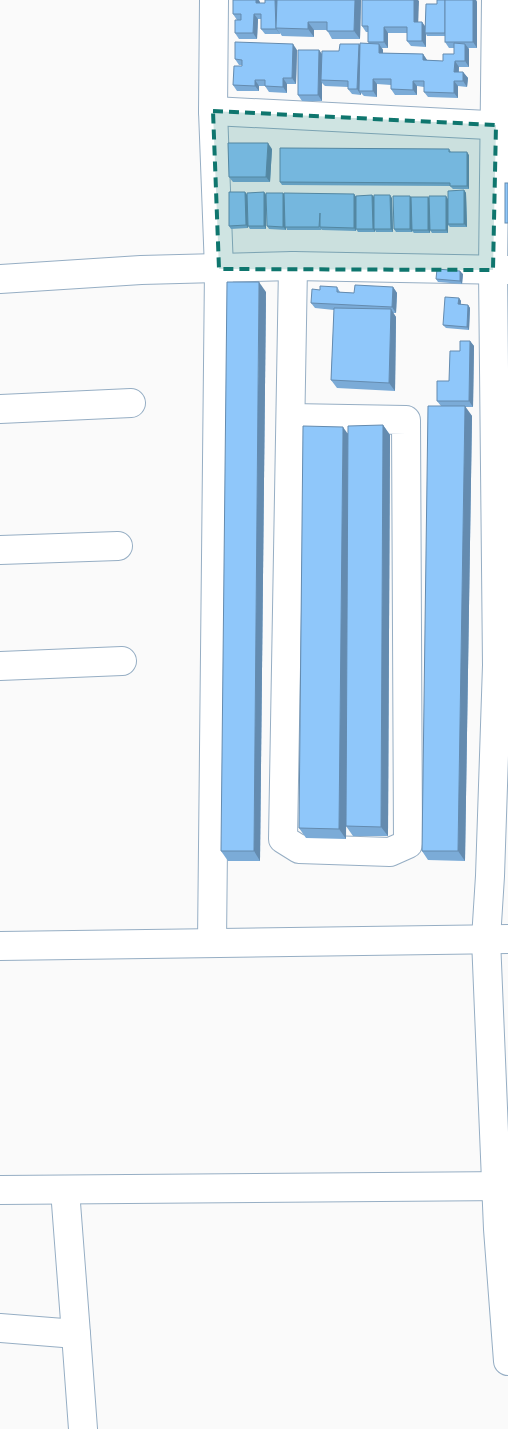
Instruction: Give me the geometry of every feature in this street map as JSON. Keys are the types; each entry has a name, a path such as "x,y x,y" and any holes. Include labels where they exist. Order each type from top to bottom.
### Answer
{"street":[{"path":"212,943 219,269 213,111 214,0"},
{"path":"500,4 502,126 502,665 490,876 497,939 508,1361"},
{"path":"213,111 502,126"},
{"path":"0,279 142,270 293,266 501,270"},
{"path":"290,418 406,420 408,844 390,852 299,850 283,839 290,418 293,266"},
{"path":"0,408 131,404"},
{"path":"0,550 118,546"},
{"path":"0,666 122,661"},
{"path":"0,946 497,939"},
{"path":"0,1190 502,1186"},
{"path":"65,1190 83,1429"},
{"path":"0,1328 76,1334"}],"highlighted area":[{"path":"213,111 496,125 493,270 219,269"}],"building":[{"path":"233,0 256,0 256,3 265,3 265,0 275,0 276,29 261,29 261,14 254,14 253,33 235,33 235,20 241,20 241,14 233,14"},
{"path":"277,0 355,0 354,31 327,31 327,22 308,22 308,29 276,28"},
{"path":"362,0 414,0 414,22 422,22 422,41 407,41 407,27 384,27 384,42 368,42 368,26 362,26"},
{"path":"437,0 445,0 445,33 425,33 426,4 437,4"},
{"path":"445,0 473,0 473,42 445,42"},
{"path":"235,42 293,44 292,78 283,78 283,87 265,86 265,80 255,80 255,86 233,85 234,66 242,66 242,60 235,59"},
{"path":"360,43 379,44 379,53 423,54 423,60 443,61 443,54 454,54 454,43 465,44 465,61 455,61 454,72 463,72 463,81 454,81 454,93 424,92 424,81 413,81 413,90 391,89 391,79 373,79 373,91 359,91"},
{"path":"340,44 359,44 357,89 348,89 348,81 321,80 322,51 339,51"},
{"path":"298,50 319,50 318,95 298,95"},
{"path":"228,143 268,143 266,177 229,177"},
{"path":"280,148 449,149 449,152 467,152 467,186 450,186 450,183 280,182"},
{"path":"505,183 508,183 508,223 505,223"},
{"path":"464,190 464,224 448,224 448,191"},
{"path":"229,192 245,192 246,225 229,226"},
{"path":"264,192 264,226 248,226 247,193"},
{"path":"266,193 283,193 283,227 267,226"},
{"path":"284,193 354,194 354,228 320,227 320,213 319,227 285,227"},
{"path":"372,195 373,229 356,229 356,196"},
{"path":"374,195 390,195 391,229 374,229"},
{"path":"393,196 410,196 410,229 394,229"},
{"path":"429,196 446,196 446,230 430,230"},
{"path":"411,197 428,197 428,230 412,230"},
{"path":"437,269 460,271 460,281 436,279"},
{"path":"227,282 259,282 254,851 221,851"},
{"path":"355,285 393,287 392,307 311,303 312,289 320,290 320,286 337,287 337,292 354,293"},
{"path":"445,297 459,298 458,304 468,305 467,327 443,325"},
{"path":"334,308 391,309 389,383 331,380"},
{"path":"460,341 470,341 469,401 437,401 437,381 449,381 450,351 460,351"},
{"path":"428,406 465,406 458,851 422,851"},
{"path":"383,425 381,827 346,826 348,426"},
{"path":"303,426 343,427 339,829 299,828"}]}
